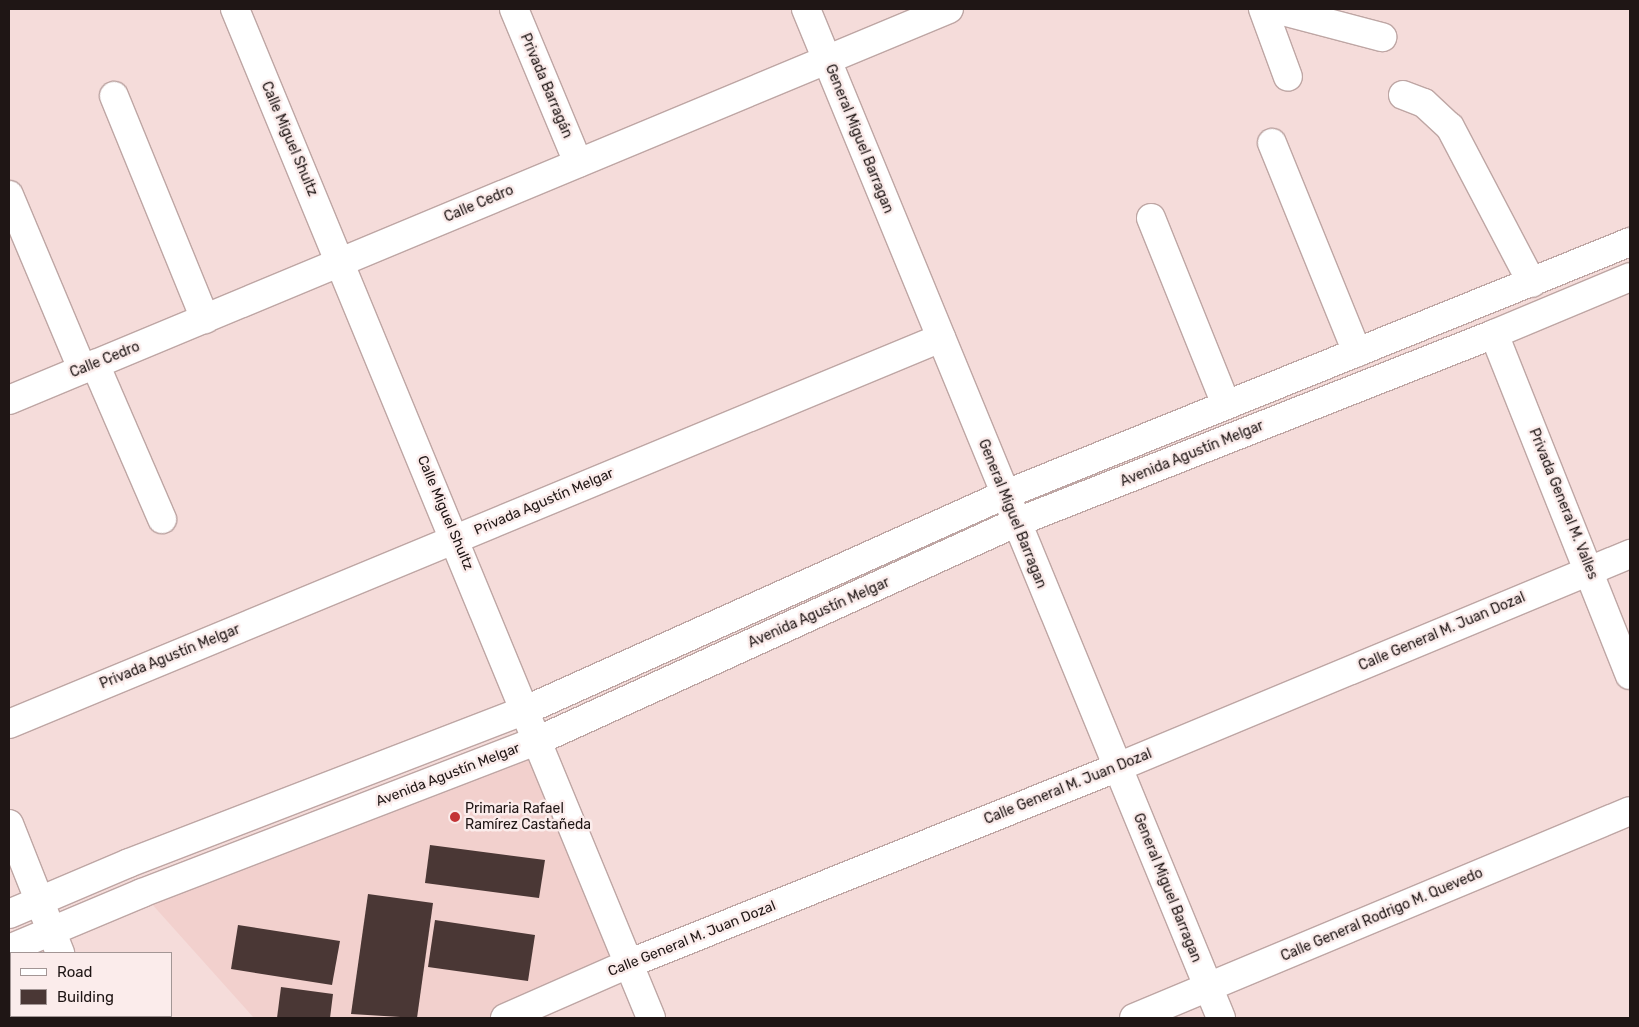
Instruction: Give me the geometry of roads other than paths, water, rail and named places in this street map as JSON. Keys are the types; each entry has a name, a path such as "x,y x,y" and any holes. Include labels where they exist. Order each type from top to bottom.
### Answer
{"street":[{"name":"Calle Miguel Shultz","path":"235,9 539,740 651,1018"},
{"name":"Privada Barragán","path":"514,9 578,163"},
{"name":"General Miguel Barragan","path":"806,9 1015,524 1118,767 1221,1018"},
{"name":"Calle Cedro","path":"9,400 949,9"},
{"path":"1264,9 1288,77"},
{"path":"1275,9 1382,37"},
{"path":"1403,95 1424,103 1450,127 1532,283"},
{"path":"114,96 205,319"},
{"path":"1272,143 1357,352"},
{"path":"9,196 162,519"},
{"path":"1151,218 1226,405"},
{"path":"9,914 138,860 526,710 1004,495 1630,242"},
{"name":"Avenida Agustín Melgar","path":"9,949 56,942 539,740 1015,524 1494,334 1630,277"},
{"name":"Privada General M. Valles","path":"1494,334 1630,675"},
{"name":"Privada Agustín Melgar","path":"9,724 941,338"},
{"name":"Calle General M. Juan Dozal","path":"505,1018 628,964 1118,767 1630,554"},
{"name":"Calle General Rodrigo M. Quevedo","path":"1134,1018 1630,811"},
{"path":"9,824 56,942"}],"place":[{"name":"Primaria Rafael Ramírez Castañeda","path":"455,817"}]}
